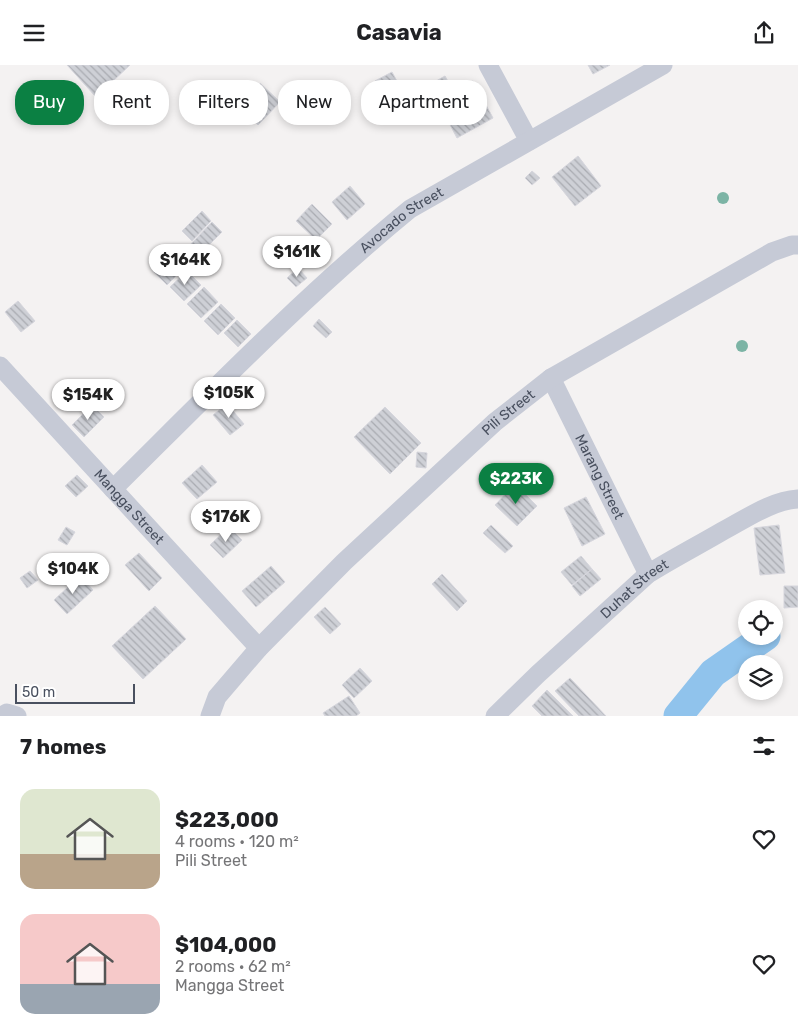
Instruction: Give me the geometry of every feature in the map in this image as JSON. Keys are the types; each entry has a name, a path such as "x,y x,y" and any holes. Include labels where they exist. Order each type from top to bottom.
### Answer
{"street":[{"path":"488,65 528,141"},
{"name":"Avocado Street","path":"113,489 268,336 383,231 410,209 664,65"},
{"name":"Pili Street","path":"210,716 217,697 259,648 344,562 495,422 550,378 772,252 792,245 798,245"},
{"name":"Mangga Street","path":"0,367 259,648"},
{"name":"Marang Street","path":"550,378 648,574"},
{"name":"Duhat Street","path":"496,716 538,674 648,574 765,508 785,500 798,499"},
{"path":"2,716 8,713 17,716"}],"building":[{"path":"67,65 130,65 114,80 94,80 94,95 84,84 84,80 81,80"},
{"path":"588,65 610,65 593,74"},
{"path":"392,72 396,80 377,80"},
{"path":"445,76 447,80 438,80"},
{"path":"268,91 278,100 278,104 268,115"},
{"path":"487,107 493,118 487,121"},
{"path":"450,125 480,125 457,138"},
{"path":"578,156 601,186 575,206 552,177"},
{"path":"532,171 540,178 532,185 525,178"},
{"path":"350,186 365,204 347,220 332,202"},
{"path":"312,204 332,224 316,240 296,221"},
{"path":"202,211 211,221 192,241 182,231"},
{"path":"212,222 222,232 198,256 188,247"},
{"path":"170,254 184,268 167,285 153,271"},
{"path":"298,268 307,278 296,287 287,278"},
{"path":"187,271 201,285 184,301 170,287"},
{"path":"204,287 218,302 201,318 187,304"},
{"path":"18,301 35,321 21,332 5,312"},
{"path":"221,304 235,318 218,335 204,321"},
{"path":"319,319 332,332 326,338 313,326"},
{"path":"237,320 251,334 238,347 224,333"},
{"path":"227,404 244,424 230,435 213,415"},
{"path":"92,405 104,417 84,437 72,425"},
{"path":"385,407 421,443 390,474 354,437"},
{"path":"417,452 427,453 426,468 416,467"},
{"path":"202,465 217,482 197,499 182,483"},
{"path":"523,468 534,478 526,486 516,476"},
{"path":"77,475 88,486 76,497 65,486"},
{"path":"515,484 537,506 517,526 495,505"},
{"path":"586,497 605,534 582,546 564,508"},
{"path":"491,525 513,546 505,553 483,533"},
{"path":"779,525 785,573 760,575 754,528"},
{"path":"66,527 75,532 67,545 58,540"},
{"path":"229,527 242,540 223,558 210,545"},
{"path":"139,553 162,578 149,591 125,565"},
{"path":"581,556 592,569 572,585 561,572"},
{"path":"271,566 285,582 256,607 242,591"},
{"path":"592,569 601,579 580,596 572,586"},
{"path":"30,571 38,580 27,588 20,578"},
{"path":"442,574 467,601 457,611 432,584"},
{"path":"80,576 93,590 67,614 54,600"},
{"path":"784,586 798,586 798,607 784,608"},
{"path":"155,606 186,639 143,679 112,646"},
{"path":"325,607 341,624 330,634 314,617"},
{"path":"360,668 372,681 354,698 342,685"},
{"path":"570,678 606,716 579,716 555,691"},
{"path":"547,690 573,716 542,716 532,706"},
{"path":"349,696 360,713 356,716 325,716 323,713"}],"waterway":[{"path":"678,716 713,673 753,645"}]}
